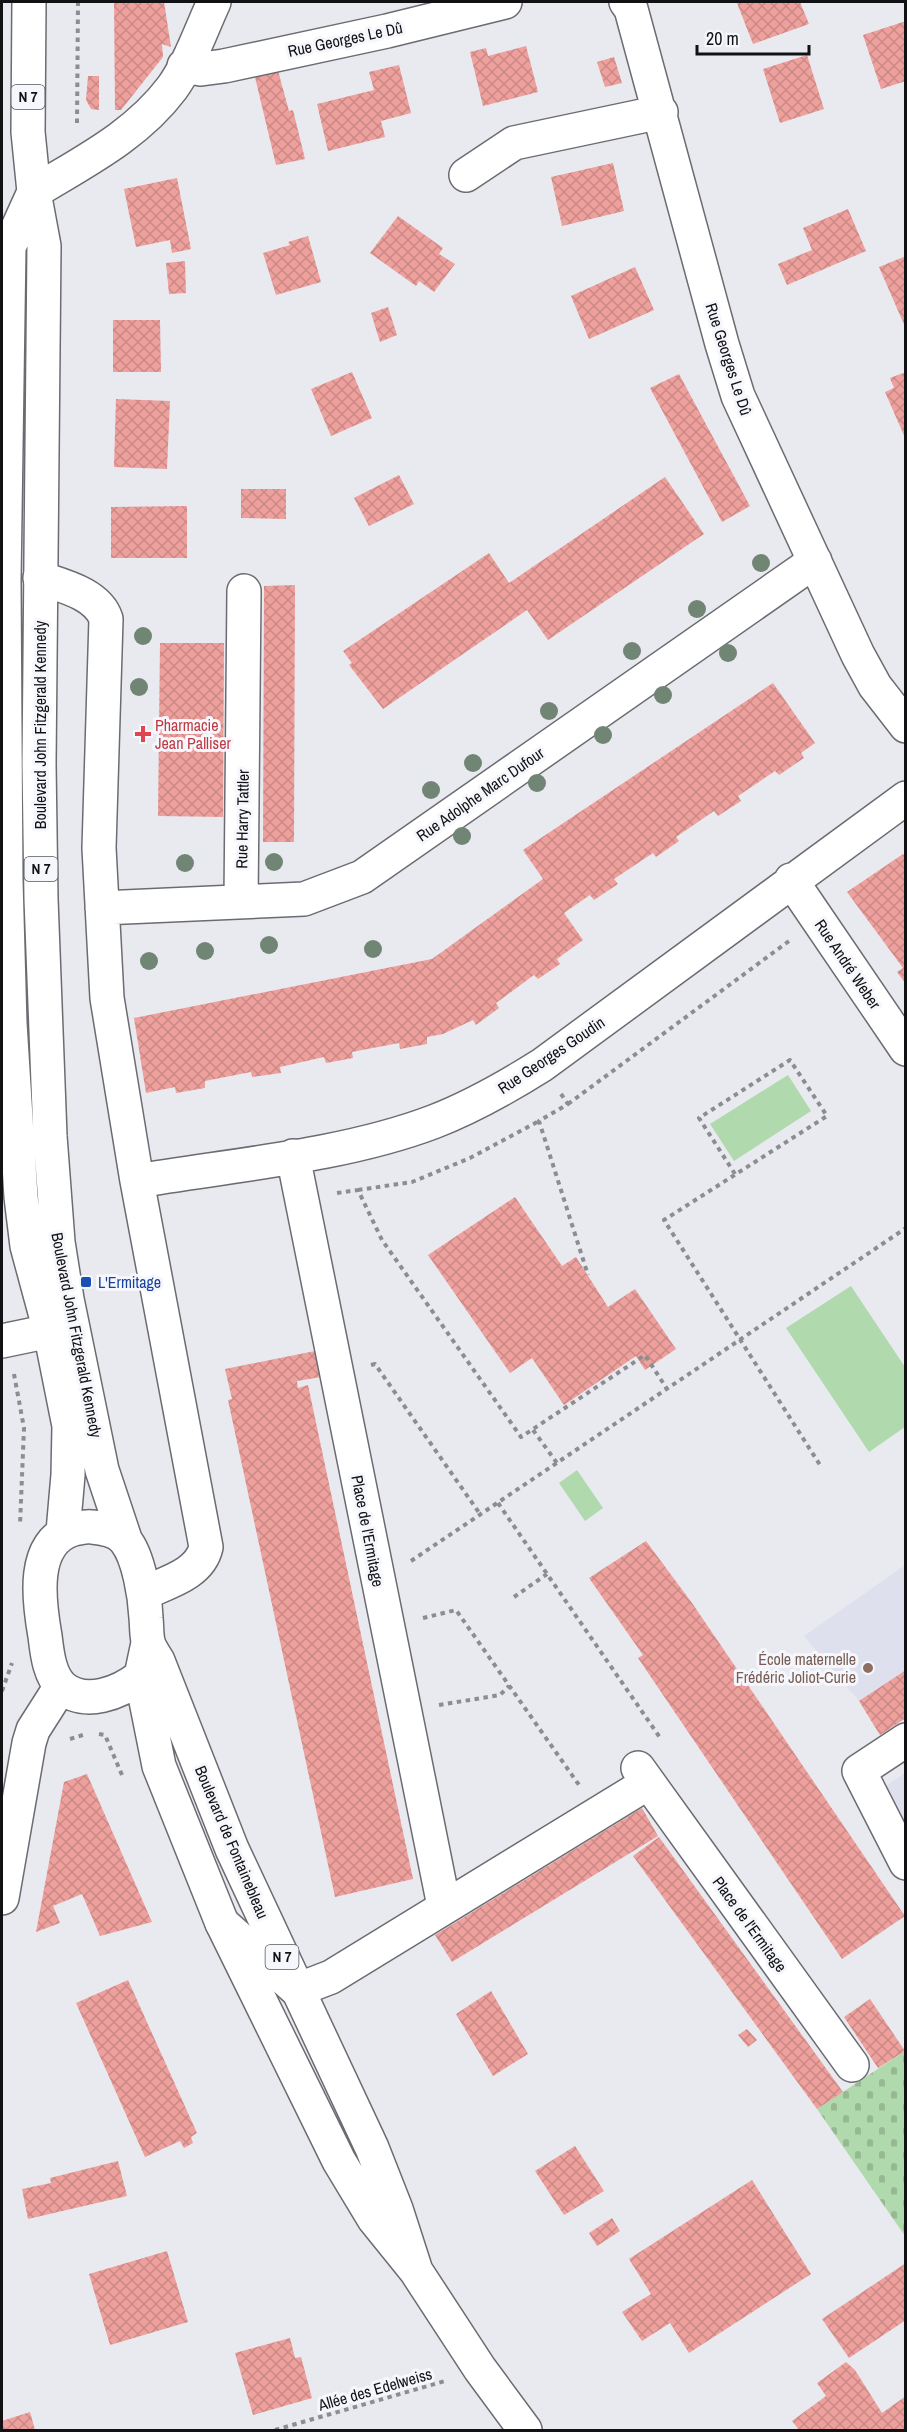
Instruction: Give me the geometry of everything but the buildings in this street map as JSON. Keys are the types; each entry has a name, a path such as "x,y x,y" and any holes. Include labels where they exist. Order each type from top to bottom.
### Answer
{"main road":[{"name":"Boulevard John Fitzgerald Kennedy","path":"29,2 28,132 34,192 44,246 40,578 41,899 54,1194 58,1242 102,1470 144,1593 148,1643 141,1676"},
{"path":"34,192 114,144 165,96 184,66 214,2"},
{"name":"Rue Georges Le Dû","path":"184,66 201,69 224,66 387,31 505,2"},
{"name":"Rue Georges Le Dû","path":"626,2 631,9 661,112 719,335 738,396 875,686 906,726"},
{"path":"466,175 514,143 661,112"},
{"name":"Boulevard John Fitzgerald Kennedy","path":"34,192 9,247 3,632 4,880 10,1023 11,1199 27,1246 50,1331 69,1426 63,1532"},
{"name":"Rue Adolphe Marc Dufour","path":"102,908 304,899 362,877 815,561"},
{"path":"40,578 94,600 102,608 106,619 99,848 107,998 137,1181 206,1547 203,1560 194,1569 144,1593"},
{"name":"Rue Harry Tattler","path":"241,902 244,591"},
{"name":"Rue Georges Goudin","path":"137,1181 370,1141 432,1123 487,1099 542,1065 791,880 906,798"},
{"name":"Rue André Weber","path":"791,880 906,1049"},
{"name":"Place de l'Ermitage","path":"293,1155 301,1199 302,1262 337,1374 444,1906"},
{"path":"4,1340 50,1331"},
{"path":"125,1539 107,1529 88,1526 63,1532 47,1552 40,1574 41,1614 51,1670 61,1686 76,1695 99,1696 122,1689 141,1676"},
{"name":"Boulevard de Fontainebleau","path":"148,1643 158,1661 231,1849 372,2148 396,2209 416,2271"},
{"name":"Boulevard de Fontainebleau","path":"141,1676 159,1766 222,1923 339,2162 374,2219 416,2271 480,2369 525,2430"},
{"path":"2,1898 29,1743 33,1730 61,1686"},
{"path":"906,1740 859,1771 906,1863"},
{"name":"Place de l'Ermitage","path":"297,1990 331,1977 444,1906 499,1863 599,1813 643,1775 852,2065"},
{"path":"222,1923 297,1990"}],"path":[{"path":"301,1199 412,1182 470,1158 539,1121 567,1104 818,920"},
{"path":"735,1174 699,1118 789,1060 827,1116 664,1220 820,1465"},
{"path":"542,1065 567,1104"},
{"path":"539,1121 588,1275"},
{"path":"358,1190 382,1240 521,1437 645,1355 667,1389"},
{"path":"379,1583 906,1228"},
{"path":"4,1340 24,1428 20,1532"},
{"path":"337,1374 375,1364 480,1514"},
{"path":"533,1430 557,1462"},
{"path":"514,1597 548,1574"},
{"path":"387,1626 456,1610 599,1813"},
{"path":"2,1690 16,1652"},
{"path":"404,1711 500,1695 509,1686"},
{"name":"Allée des Edelweiss","path":"276,2430 480,2369"}],"shaded area":[{"name":"École maternelle Frédéric Joliot-Curie","path":"905,1565 905,1718 880,1735 859,1701 804,1636"},
{"path":"905,1773 905,1826 883,1788"}],"green space":[{"path":"788,1075 811,1111 734,1161 710,1124"},
{"path":"851,1286 905,1367 905,1427 869,1452 786,1328"},
{"path":"577,1470 603,1508 585,1521 559,1483"},
{"path":"905,2051 905,2236 817,2109"}],"place":[{"name":"Pharmacie Jean Palliser","path":"143,734"},
{"name":"L'Ermitage","path":"86,1282"},
{"name":"École maternelle Frédéric Joliot-Curie","path":"868,1668"}]}
